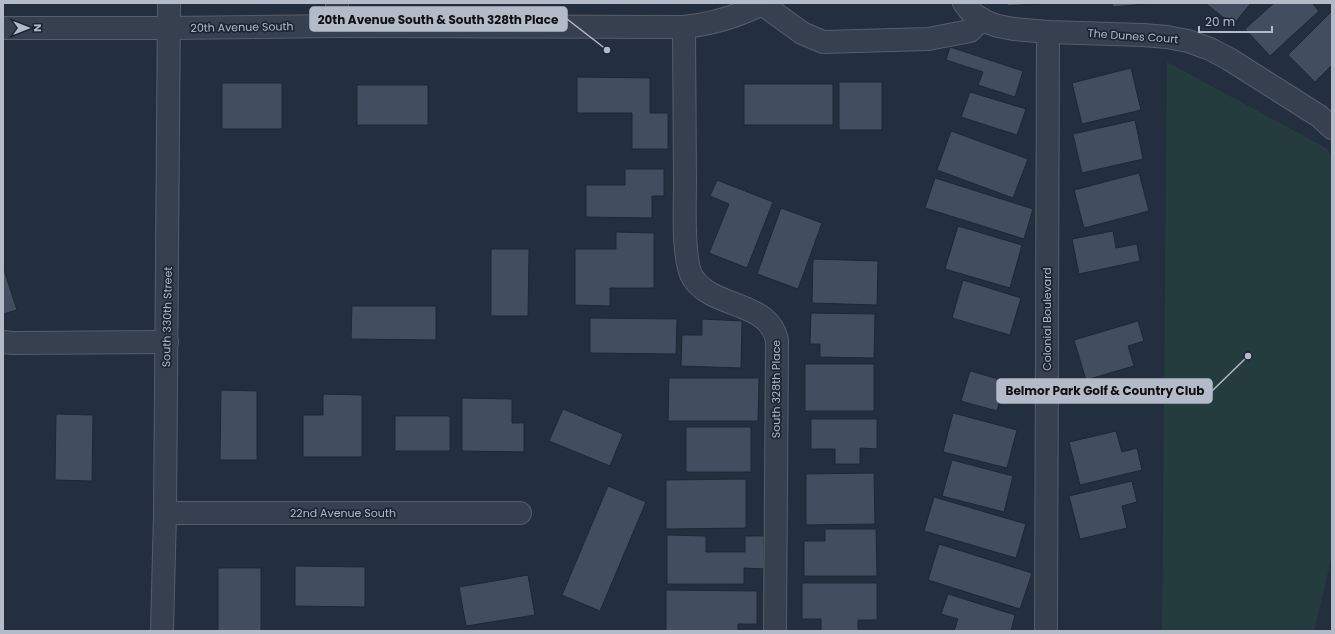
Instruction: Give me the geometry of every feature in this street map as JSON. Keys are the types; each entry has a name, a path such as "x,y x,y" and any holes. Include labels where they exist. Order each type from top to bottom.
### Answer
{"street":[{"name":"South 330th Street","path":"162,631 167,342 169,3"},
{"path":"337,3 337,26"},
{"name":"The Dunes Court","path":"964,3 971,12 982,19 991,24 1006,28 1048,32 1143,35 1188,41 1210,49 1229,59 1319,116 1332,128"},
{"name":"20th Avenue South","path":"3,28 337,26 684,27 722,20 763,4"},
{"path":"763,4 802,33 823,42 928,39 970,31 982,19"},
{"name":"South 328th Place","path":"684,27 686,217 687,262 689,270 696,282 706,292 765,319 773,328 777,340 775,631"},
{"name":"Colonial Boulevard","path":"1046,631 1048,32"},
{"path":"3,342 167,342"},
{"name":"22nd Avenue South","path":"165,513 520,513"}],"green space":[{"path":"1167,62 1326,148 1332,156 1332,556 1314,631 1162,631"}],"building":[{"path":"1007,3 1049,3 1007,6"},
{"path":"1112,3 1154,3 1113,7"},
{"path":"1205,3 1251,3 1233,25"},
{"path":"1274,3 1312,3 1319,11 1270,56 1245,29"},
{"path":"1332,11 1332,65 1315,82 1288,55"},
{"path":"950,47 1023,71 1015,97 978,85 983,72 946,60"},
{"path":"1131,68 1141,110 1082,124 1072,83"},
{"path":"577,77 650,78 650,113 668,113 668,149 632,149 632,113 577,113"},
{"path":"839,82 882,82 882,130 839,130"},
{"path":"222,83 282,83 282,129 222,129"},
{"path":"744,84 833,84 833,125 744,125"},
{"path":"357,85 428,85 428,125 357,125"},
{"path":"970,92 1026,109 1017,135 961,117"},
{"path":"1135,120 1143,159 1082,173 1073,134"},
{"path":"951,131 1028,159 1013,198 937,170"},
{"path":"625,169 664,169 664,196 652,196 652,218 586,217 586,185 625,185"},
{"path":"1139,173 1149,211 1084,228 1074,190"},
{"path":"935,178 1033,209 1024,239 925,208"},
{"path":"717,180 773,202 747,268 709,253 729,204 710,196"},
{"path":"781,208 822,223 798,289 757,274"},
{"path":"958,226 1022,245 1010,288 945,269"},
{"path":"1113,231 1116,248 1137,244 1140,261 1079,274 1072,239"},
{"path":"616,232 654,233 654,288 610,288 610,306 575,305 575,249 616,249"},
{"path":"491,249 529,249 528,316 491,316"},
{"path":"813,259 878,261 877,305 812,303"},
{"path":"3,267 17,310 3,314"},
{"path":"963,280 1021,298 1010,335 952,318"},
{"path":"352,306 436,306 436,340 351,339"},
{"path":"811,313 875,314 874,358 820,357 820,344 810,344"},
{"path":"590,318 677,319 676,354 590,353"},
{"path":"702,319 742,321 741,368 681,366 682,335 702,335"},
{"path":"1138,321 1144,341 1128,346 1134,366 1086,380 1074,340"},
{"path":"805,364 874,364 874,411 805,411"},
{"path":"970,371 1023,386 1019,401 1001,396 997,411 961,401"},
{"path":"669,378 759,378 758,421 668,421"},
{"path":"221,390 257,391 257,460 220,460"},
{"path":"323,394 362,395 362,457 303,457 303,415 323,415"},
{"path":"462,398 512,399 512,423 524,423 524,452 462,451"},
{"path":"563,409 623,434 610,466 549,441"},
{"path":"953,413 1017,430 1007,468 943,452"},
{"path":"56,414 93,415 92,481 55,480"},
{"path":"395,416 450,416 450,451 395,451"},
{"path":"811,419 877,419 877,449 860,448 860,464 835,464 835,449 811,449"},
{"path":"686,427 751,427 751,472 686,472"},
{"path":"1116,431 1122,452 1137,448 1142,470 1080,485 1069,442"},
{"path":"952,460 1013,476 1004,512 942,496"},
{"path":"874,473 875,524 806,525 806,474"},
{"path":"746,479 746,528 666,529 666,480"},
{"path":"1132,481 1137,502 1122,506 1127,528 1080,539 1069,496"},
{"path":"608,486 646,502 600,611 562,595"},
{"path":"934,497 1026,524 1016,558 924,531"},
{"path":"825,529 876,529 877,576 804,576 804,541 825,541"},
{"path":"667,535 706,536 706,552 745,552 745,536 764,536 764,569 744,568 744,584 667,584"},
{"path":"939,544 1032,573 1020,609 928,580"},
{"path":"295,566 365,567 365,607 295,606"},
{"path":"218,568 261,568 261,631 218,631"},
{"path":"528,575 535,615 466,626 459,587"},
{"path":"802,583 877,583 877,620 858,620 858,631 821,631 821,619 802,619"},
{"path":"666,590 757,591 757,624 738,624 738,631 666,631"},
{"path":"948,594 1015,615 1011,631 954,631 958,619 941,614"}],"place":[{"name":"20th Avenue South & South 328th Place","path":"607,50"},
{"name":"Belmor Park Golf & Country Club","path":"1248,356"}]}
